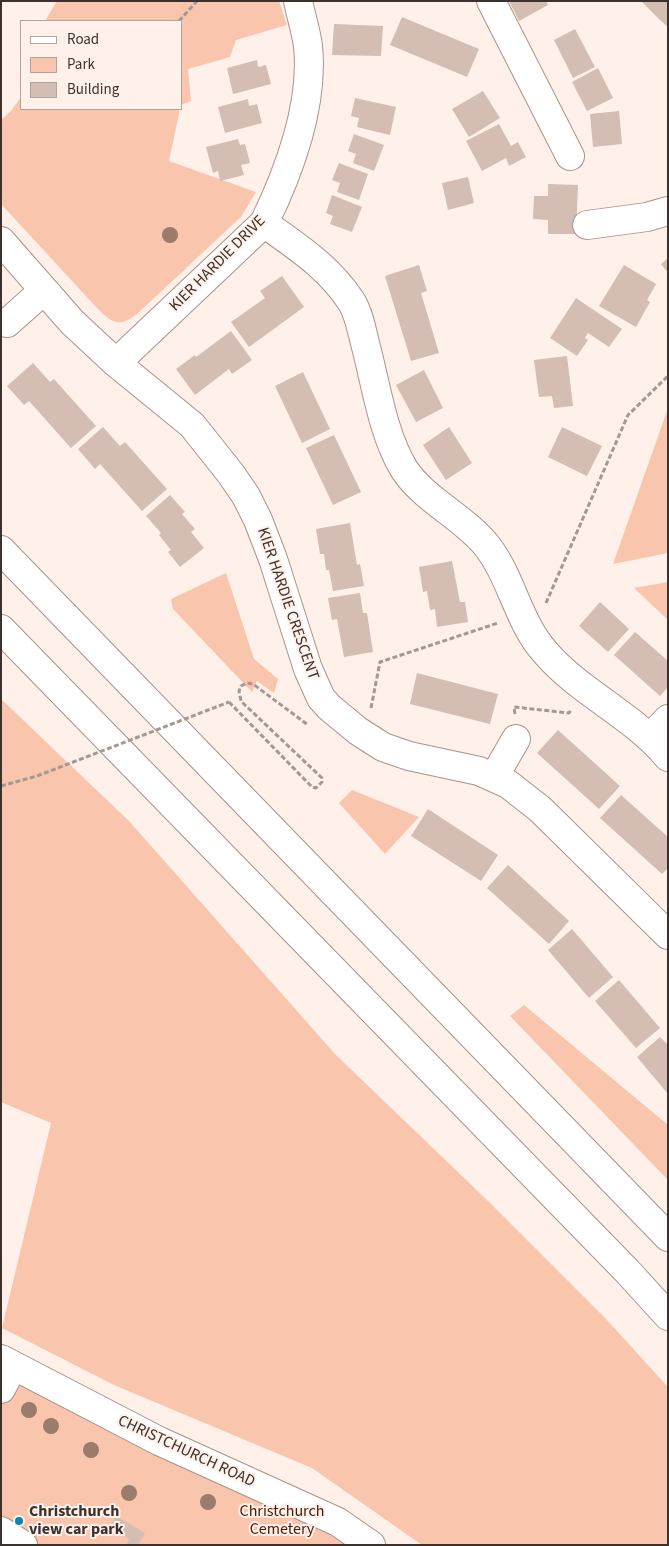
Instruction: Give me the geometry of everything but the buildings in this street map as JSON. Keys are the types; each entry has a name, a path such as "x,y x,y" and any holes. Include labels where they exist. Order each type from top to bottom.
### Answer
{"main road":[{"name":"KIER HARDIE DRIVE","path":"116,363 264,223 277,197 287,170 305,104 308,76 308,46 298,1"},
{"path":"491,1 570,156"},
{"path":"587,225 646,217 668,211"},
{"path":"264,223 315,259 336,281 352,302 362,331 386,423 395,450 405,470 419,486 486,546 497,562 533,637 544,652 586,690 662,738"},
{"name":"KIER HARDIE CRESCENT","path":"1,241 72,322 116,363 192,425 246,496 268,546 315,688 329,708 358,731 394,752 479,771 508,784 540,809 668,935"},
{"path":"7,323 44,290"},
{"path":"1,550 668,1237"},
{"path":"1,630 627,1271 668,1316"},
{"path":"494,777 516,739"},
{"name":"CHRISTCHURCH ROAD","path":"5,1371 338,1522 371,1545"},
{"path":"1,1531 24,1545"}],"path":[{"path":"180,20 197,1"},
{"path":"358,731 370,712 380,662 543,609 628,415 668,376"},
{"path":"1,786 37,776 229,702 312,787 316,788 322,782 322,778 242,701 239,691 247,683 253,684 310,727"},
{"path":"516,739 514,707 569,713 586,690"}],"green space":[{"path":"57,1 279,1 287,25 236,40 230,57 188,69 191,101 182,105 182,20 46,20"},
{"path":"20,98 20,110 180,110 169,161 256,192 241,217 137,314 125,321 116,322 97,308 1,204 1,120 11,111"},
{"path":"668,408 668,553 613,564"},
{"path":"226,573 254,659 278,679 274,693 257,681 252,692 173,609 171,599"},
{"path":"668,582 668,620 634,588"},
{"path":"1,699 129,821 335,1054 489,1202 606,1319 668,1387 668,1545 422,1545 312,1468 114,1385 2,1328 51,1123 1,1102"},
{"path":"352,790 419,817 385,854 339,803"},
{"path":"524,1005 668,1125 668,1180 510,1016"},
{"name":"Christchurch Cemetery","path":"1,1358 371,1545 1,1545"}],"place":[{"name":"Christchurch view car park","path":"19,1521"}]}
